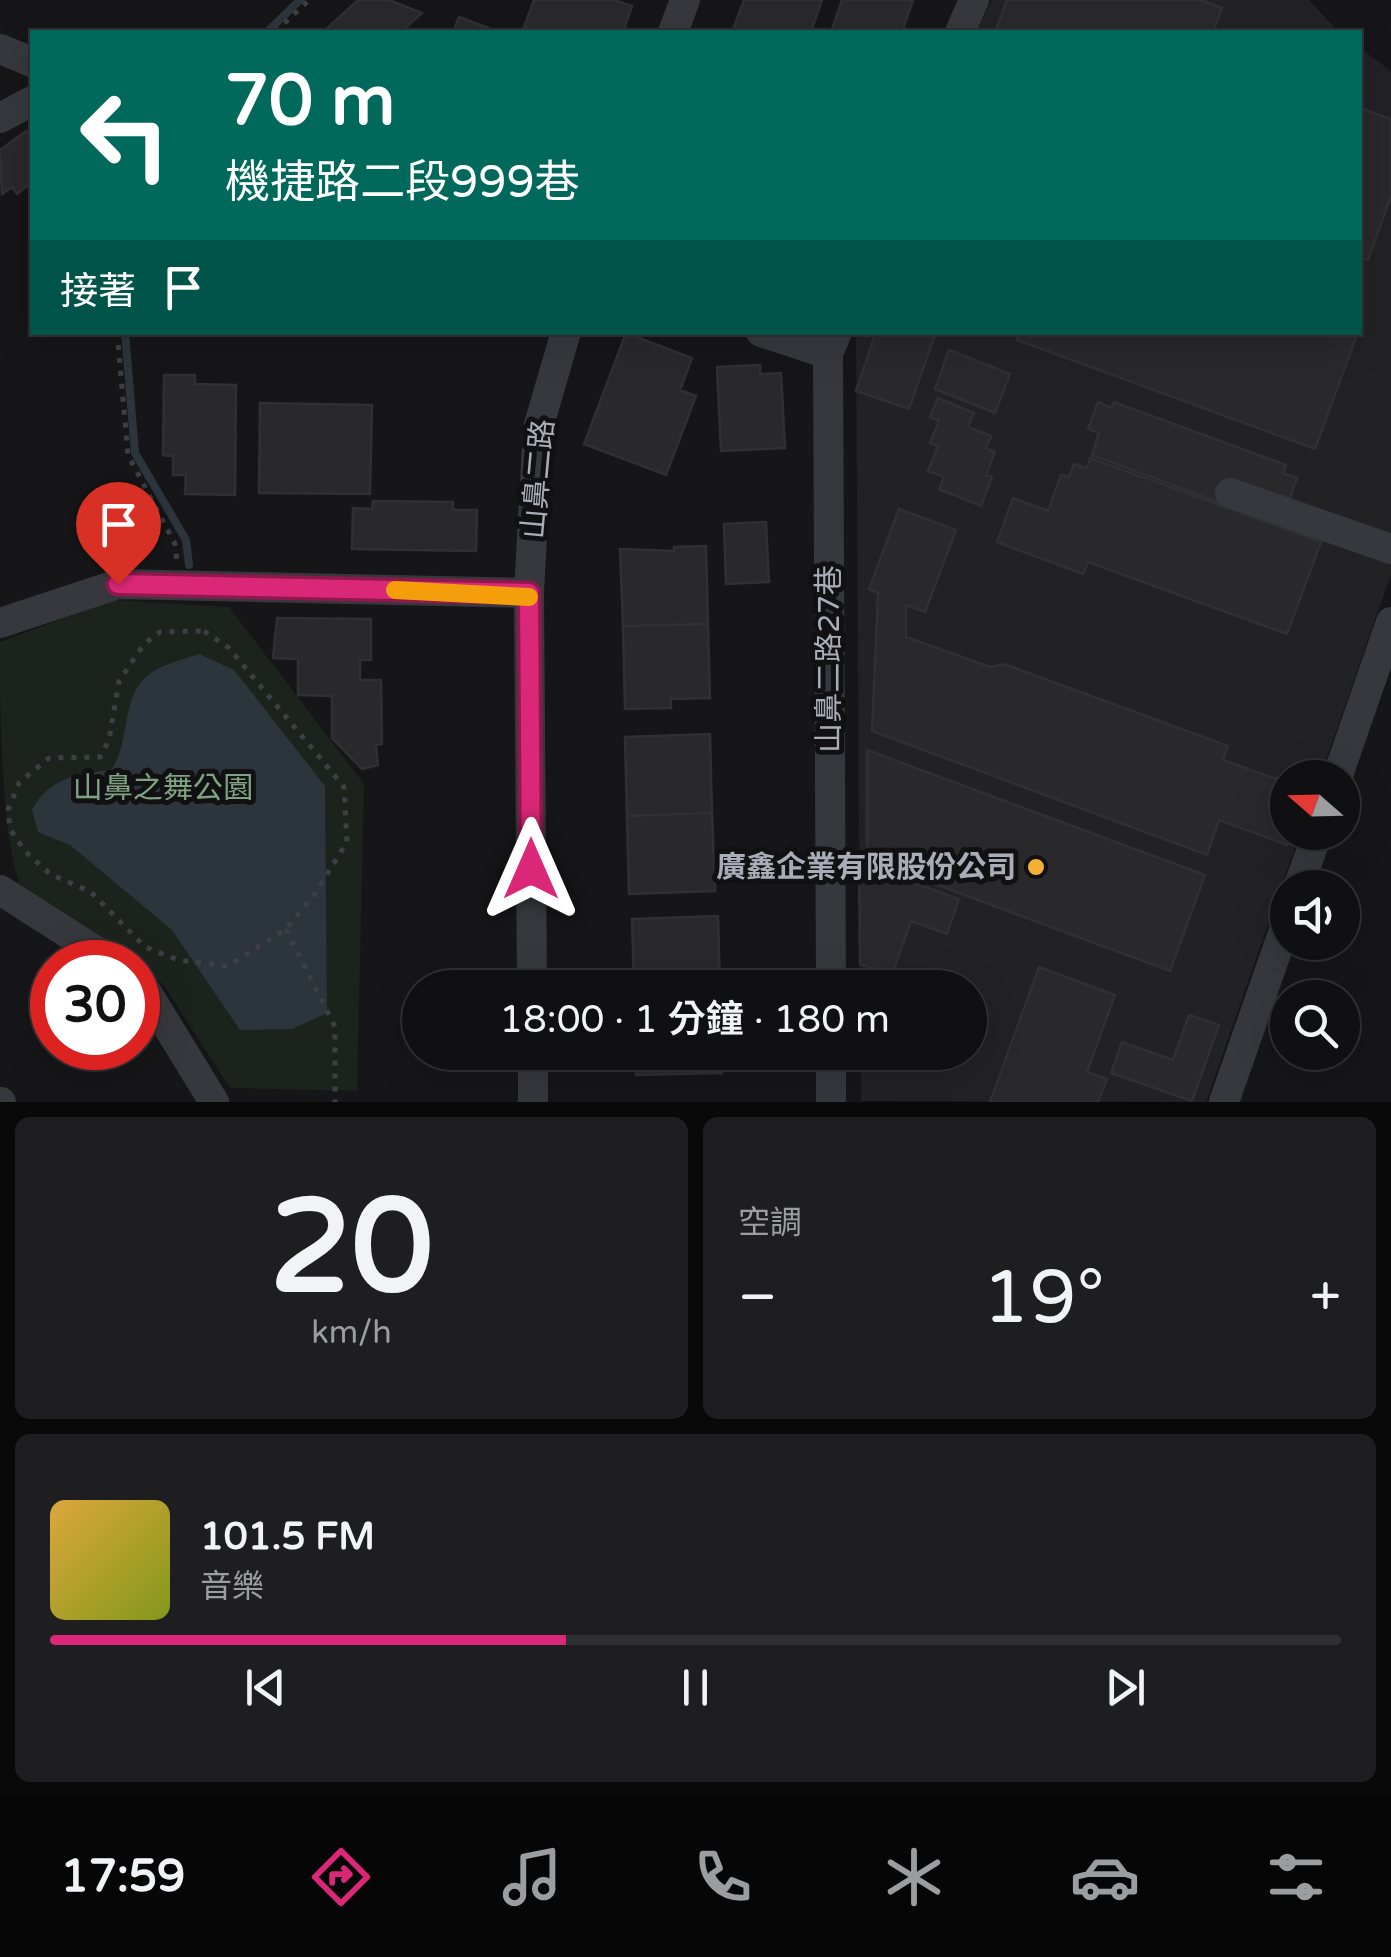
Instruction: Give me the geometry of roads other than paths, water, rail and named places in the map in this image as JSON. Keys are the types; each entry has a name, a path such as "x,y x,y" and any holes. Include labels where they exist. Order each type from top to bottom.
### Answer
{"street":[{"path":"674,30 685,0"},
{"path":"961,30 974,0"},
{"path":"0,49 30,61"},
{"path":"0,118 30,103"},
{"name":"山鼻二路","path":"532,970 529,593 538,428 565,335"},
{"path":"781,335 832,343"},
{"name":"山鼻二路27巷","path":"831,970 832,343"},
{"path":"1230,492 1391,549"},
{"path":"0,623 118,584 529,593"},
{"path":"1343,760 1391,622"},
{"path":"0,890 78,940"},
{"path":"1224,1102 1274,960"},
{"path":"160,1014 214,1102"},
{"path":"533,1070 533,1102"},
{"path":"831,1070 832,1102"}],"waterway":[{"path":"269,30 300,0"},
{"path":"125,335 135,453 186,540 189,565"}],"place":[{"name":"廣鑫企業有限股份公司","path":"1036,867"}],"park label":[{"name":"山鼻之舞公園","path":"163,788"}]}
